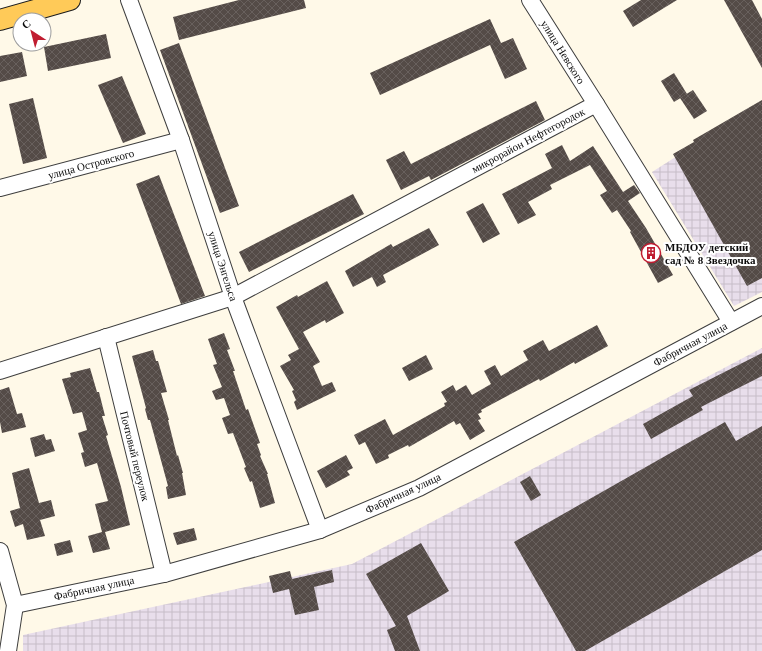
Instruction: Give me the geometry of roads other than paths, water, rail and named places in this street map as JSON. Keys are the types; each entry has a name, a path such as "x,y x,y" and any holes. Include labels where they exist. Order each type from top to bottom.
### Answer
{"main road":[{"path":"0,20 70,0"}],"street":[{"name":"улица Энгельса","path":"129,0 181,140 233,298 320,530"},
{"name":"улица Невского","path":"530,0 596,104"},
{"name":"микрорайон Нефтегородок","path":"0,371 233,298 596,104 731,322"},
{"name":"улица Островского","path":"0,188 181,140"},
{"name":"Фабричная улица","path":"15,605 164,574 320,530 419,488 762,306"},
{"name":"Почтовый переулок","path":"106,337 164,574"},
{"path":"0,551 15,605 8,651"}],"place":[{"name":"МБДОУ детский сад № 8 Звездочка","path":"651,253"}]}
